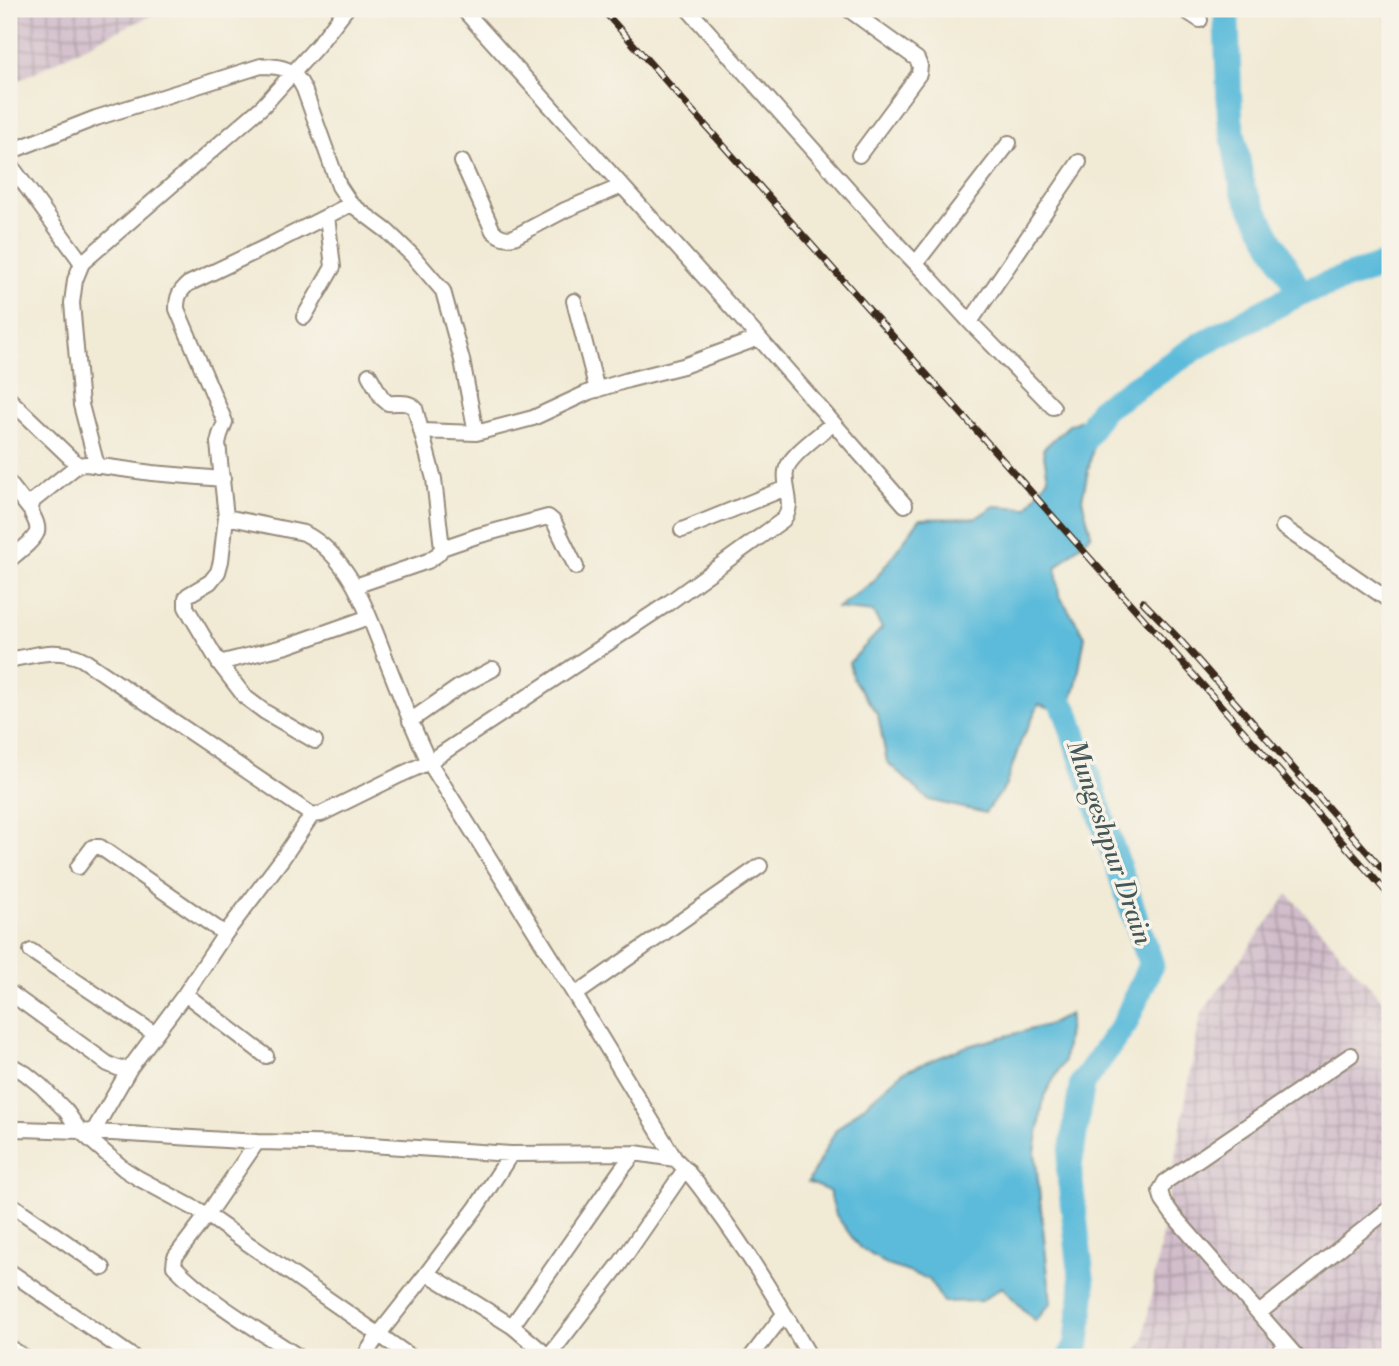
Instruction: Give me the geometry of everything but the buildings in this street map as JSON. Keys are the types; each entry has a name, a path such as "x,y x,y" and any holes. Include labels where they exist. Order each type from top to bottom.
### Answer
{"street":[{"path":"97,466 81,405 72,303 75,280 82,263 263,106 318,45 346,9"},
{"path":"463,9 759,338 905,505"},
{"path":"688,9 899,246 1053,407"},
{"path":"848,9 906,50 917,59 920,66 919,74 859,155"},
{"path":"1183,9 1200,20"},
{"path":"9,152 96,117 261,66 278,66 293,72 304,89 339,186 351,204 387,231 443,291 462,360 476,433"},
{"path":"916,263 1009,143"},
{"path":"461,162 493,231 507,239 622,186"},
{"path":"970,322 1079,162"},
{"path":"9,163 82,263"},
{"path":"315,741 245,697 219,663 188,612 185,602 188,595 210,582 218,572 221,561 226,517 218,443 225,422 177,309 177,297 188,284 351,204"},
{"path":"304,317 333,267 327,216"},
{"path":"574,301 597,390"},
{"path":"422,431 476,433 533,418 597,390 683,366 759,338"},
{"path":"369,374 382,398 388,403 403,402 415,408 434,479 442,548"},
{"path":"9,400 78,465 223,479"},
{"path":"9,660 54,652 69,653 82,659 312,815 321,814 429,762 667,604 783,520 789,513 790,503 786,488 786,469 792,458 833,423"},
{"path":"31,511 34,500 78,465"},
{"path":"9,483 31,511 37,532 9,560"},
{"path":"682,530 786,488"},
{"path":"226,517 304,533 316,539 334,556 355,586 429,762 675,1159 687,1170 724,1219 810,1357"},
{"path":"355,586 428,561 442,548 548,517 554,522 576,567"},
{"path":"1283,527 1390,601"},
{"path":"219,663 287,646 369,617"},
{"path":"410,721 459,687 493,669"},
{"path":"87,1132 312,815"},
{"path":"78,867 93,847 100,847 225,934"},
{"path":"575,995 760,866"},
{"path":"32,951 155,1034"},
{"path":"9,992 108,1064 120,1069 130,1068"},
{"path":"185,995 266,1056"},
{"path":"1297,1357 1173,1215 1163,1201 1160,1191 1165,1182 1351,1055"},
{"path":"9,1064 41,1086 109,1157 138,1178 207,1215 411,1357"},
{"path":"9,1130 355,1144 512,1154 635,1153 675,1159"},
{"path":"257,1142 175,1257 174,1266 220,1305 299,1357"},
{"path":"512,1326 635,1153"},
{"path":"364,1357 476,1208 512,1154"},
{"path":"427,1273 512,1326 549,1357 687,1170"},
{"path":"9,1203 103,1268"},
{"path":"1259,1313 1390,1208"},
{"path":"9,1272 133,1357"},
{"path":"751,1357 784,1314"},
{"path":"1276,1357 1285,1343"},
{"path":"9,1347 24,1357"}],"shaded area":[{"path":"9,9 165,9 9,85"},
{"path":"1288,894 1390,1009 1390,1357 1130,1357 1143,1343 1201,1014"}],"water":[{"path":"1101,410 1082,499 1091,534 1056,568 1059,595 1085,636 1076,686 1067,714 1039,704 1021,741 1005,787 985,813 929,800 887,762 878,715 853,679 849,663 882,628 873,612 837,608 873,582 920,519 976,518 994,506 1027,508 1048,478 1043,449 1068,426"},
{"path":"1070,1014 1064,1061 1044,1096 1035,1152 1051,1303 1035,1321 1002,1287 981,1301 943,1302 929,1279 888,1265 859,1247 836,1215 829,1191 808,1182 836,1130 903,1072 965,1047 1051,1024"}],"waterway":[{"path":"1226,9 1230,119 1243,190 1300,293"},
{"name":"Mungeshpur Drain","path":"1083,441 1101,410 1200,345 1300,293 1390,263"},
{"name":"Mungeshpur Drain","path":"1051,685 1067,714 1151,964 1125,1023 1082,1084 1069,1169 1083,1291 1077,1345 1070,1357"}],"railway":[{"path":"602,9 1390,896"},
{"path":"1143,602 1181,641 1390,878"}]}
